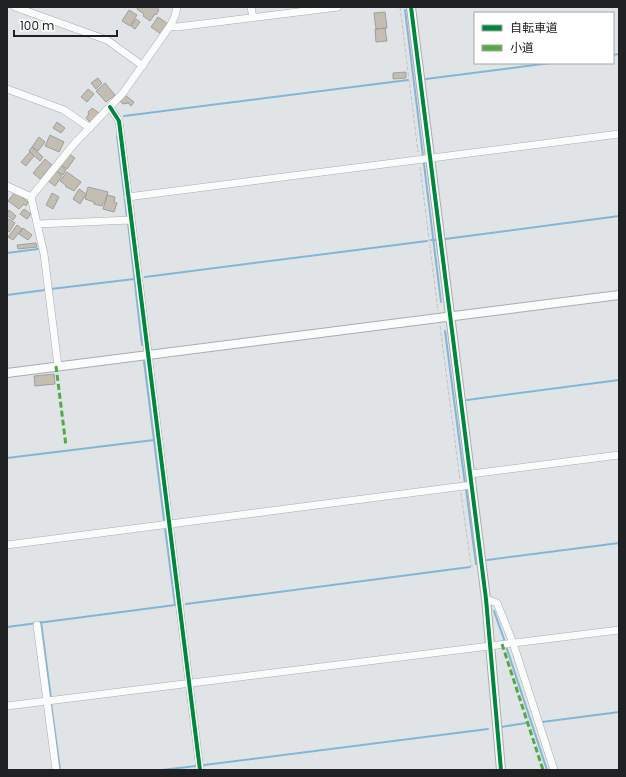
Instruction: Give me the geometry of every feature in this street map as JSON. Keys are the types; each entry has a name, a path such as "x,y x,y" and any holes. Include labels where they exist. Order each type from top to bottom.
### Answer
{"street":[{"path":"15,7 31,10 107,40 143,66"},
{"path":"31,197 74,144 124,93 170,26 175,16 177,7"},
{"path":"251,7 253,18"},
{"path":"170,26 177,28 338,7"},
{"path":"412,7 424,159 450,316 471,474 486,599 501,770"},
{"path":"7,89 64,110 90,128"},
{"path":"110,107 119,121 200,770"},
{"path":"128,197 619,134"},
{"path":"7,186 31,197"},
{"path":"31,197 44,254 58,366"},
{"path":"37,224 131,220"},
{"path":"7,373 619,295"},
{"path":"471,474 619,455"},
{"path":"7,545 472,484"},
{"path":"486,599 497,603 508,644 554,770"},
{"path":"38,625 50,701 56,770"},
{"path":"7,706 619,630"}],"path":[{"path":"400,7 424,159 439,317 470,566 474,566"}],"building":[{"path":"138,7 157,7 159,10 150,21 137,9"},
{"path":"129,10 137,15 130,26 122,21"},
{"path":"385,12 387,28 376,29 374,13"},
{"path":"158,17 168,24 161,34 151,27"},
{"path":"136,19 140,22 135,29 131,26"},
{"path":"385,28 387,41 376,42 375,29"},
{"path":"406,72 406,78 393,79 393,73"},
{"path":"98,78 102,83 96,89 91,83"},
{"path":"105,83 115,95 106,102 96,91"},
{"path":"88,89 94,94 87,102 81,97"},
{"path":"125,95 134,102 131,106 128,103 123,104 120,101"},
{"path":"92,108 99,113 90,122 86,118 89,114 88,112"},
{"path":"57,122 65,128 61,133 53,128"},
{"path":"50,135 64,142 59,152 45,146"},
{"path":"39,137 45,142 38,151 32,147"},
{"path":"32,147 43,157 40,161 29,151"},
{"path":"30,152 34,156 26,166 21,162"},
{"path":"69,154 75,158 67,169 61,165"},
{"path":"45,159 52,165 40,179 33,173"},
{"path":"60,165 66,170 63,175 56,171"},
{"path":"56,171 62,176 55,186 48,181"},
{"path":"67,172 81,182 74,191 60,181"},
{"path":"88,187 108,192 105,203 103,203 102,206 85,199"},
{"path":"79,189 86,194 80,204 73,199"},
{"path":"15,192 28,202 26,206 24,204 19,209 8,201"},
{"path":"52,193 59,197 53,209 46,205"},
{"path":"107,195 115,197 114,202 117,203 114,212 103,209"},
{"path":"24,209 31,214 27,219 20,214"},
{"path":"9,210 16,216 13,220 7,215"},
{"path":"7,218 15,223 9,232 7,231"},
{"path":"17,225 22,229 13,240 8,237"},
{"path":"23,228 32,235 28,240 19,234"},
{"path":"36,243 37,247 18,249 17,245"},
{"path":"54,374 55,384 35,386 34,376"}],"waterway":[{"path":"405,10 441,302"},
{"path":"614,55 619,54"},
{"path":"426,79 542,64"},
{"path":"124,116 408,80"},
{"path":"117,136 127,217"},
{"path":"445,239 619,216"},
{"path":"128,223 142,345"},
{"path":"431,240 437,240"},
{"path":"145,277 427,241"},
{"path":"7,253 38,249"},
{"path":"51,289 134,279"},
{"path":"7,295 45,290"},
{"path":"445,331 465,484"},
{"path":"144,361 164,520"},
{"path":"467,400 619,380"},
{"path":"7,458 154,440"},
{"path":"466,489 476,564"},
{"path":"165,528 175,605"},
{"path":"487,560 619,543"},
{"path":"186,604 470,567"},
{"path":"7,627 175,605"},
{"path":"494,611 505,642"},
{"path":"41,622 51,699"},
{"path":"506,646 547,770"},
{"path":"51,703 60,770"},
{"path":"542,722 619,712"},
{"path":"501,727 526,723"},
{"path":"204,765 488,729"},
{"path":"162,770 196,766"}],"marked path":[{"path":"56,366 66,446"},
{"path":"502,644 543,770"}],"cycle path":[{"path":"411,7 486,599 501,770"},
{"path":"110,107 119,121 200,770"}]}
